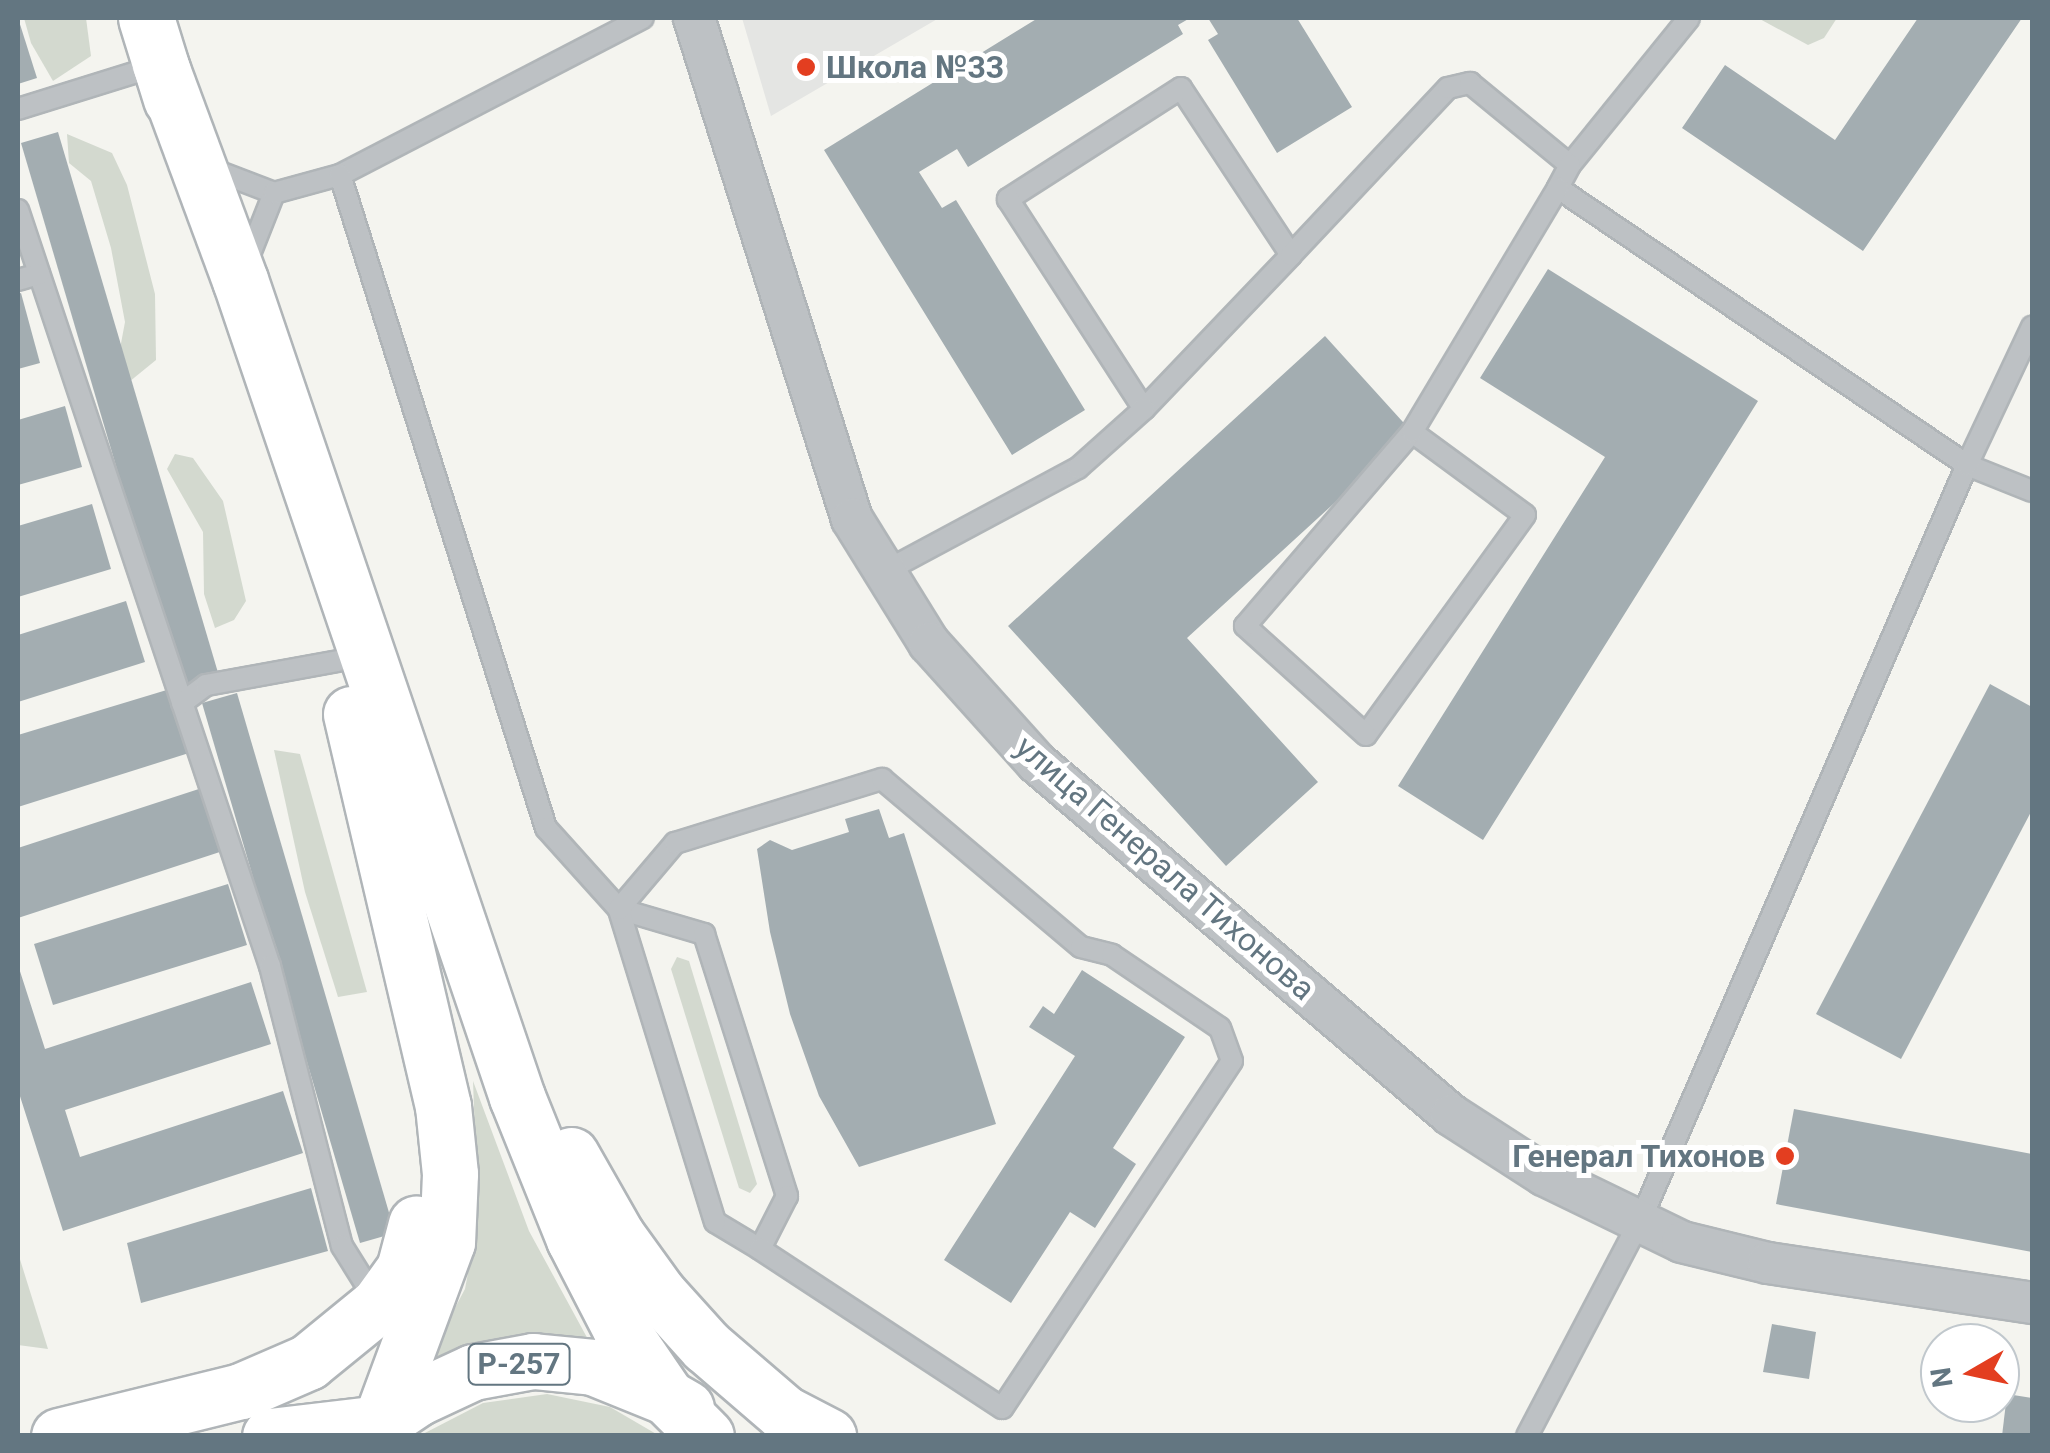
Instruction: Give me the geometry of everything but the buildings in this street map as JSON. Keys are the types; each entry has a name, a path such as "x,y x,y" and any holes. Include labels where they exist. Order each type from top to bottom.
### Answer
{"main road":[{"path":"153,41 240,280 517,1097 574,1239 620,1328 667,1397 732,1436"},
{"path":"153,41 338,660 443,1106 450,1174 447,1242 376,1429"},
{"path":"59,1436 241,1391 308,1362 378,1305 404,1268 416,1222 420,1146 405,936"},
{"path":"470,955 576,1166 617,1236 659,1294 706,1346 784,1414 828,1436"},
{"name":"Р-257","path":"270,1436 376,1429 417,1398 472,1372 533,1361 593,1368 667,1397 706,1436"}],"street":[{"name":"улица Генерала Тихонова","path":"694,18 852,519 929,644 1037,763 1451,1115 1544,1175 1682,1242 1768,1263 2032,1303"}],"lane":[{"path":"198,164 274,193 340,175 643,18"},
{"path":"1412,432 1525,515 1366,734 1246,626 1412,432 1570,165 1689,18"},
{"path":"18,109 153,41"},
{"path":"882,573 1078,468 1144,408 1448,88 1470,83 1570,165"},
{"path":"1144,408 1008,199 1180,88 1291,256"},
{"path":"340,175 546,828 619,909 715,1222 1002,1408 1232,1061 1220,1028 1112,955 1082,947 882,779 675,843 619,909"},
{"path":"1558,188 1967,464 2032,491"},
{"path":"240,280 274,193"},
{"path":"18,210 270,966 342,1246 378,1305"},
{"path":"18,280 38,274"},
{"path":"1527,1436 1641,1219 1967,464 2032,327"},
{"path":"182,703 206,685 338,660"},
{"path":"619,909 704,934 787,1196 760,1249"}],"shaded area":[{"path":"24,18 86,18 91,56 53,81 31,43"},
{"name":"Школа №33","path":"742,18 939,18 771,116"},
{"path":"1758,18 1837,18 1824,38 1808,45"},
{"path":"67,134 112,153 127,185 155,294 156,360 129,382 119,354 125,322 111,248 91,181 69,163"},
{"path":"175,454 193,458 223,501 246,601 234,620 215,628 204,594 203,532 167,469"},
{"path":"274,750 300,754 367,992 338,997 305,892"},
{"path":"677,957 689,961 757,1184 750,1193 739,1188 671,969"},
{"path":"473,1081 529,1231 590,1343 425,1364 465,1289 478,1219"},
{"path":"18,1253 48,1349 18,1345"},
{"path":"547,1394 610,1407 658,1435 421,1435 483,1403"}],"place":[{"name":"Школа №33","path":"806,67"},
{"name":"Генерал Тихонов","path":"1785,1156"}]}
